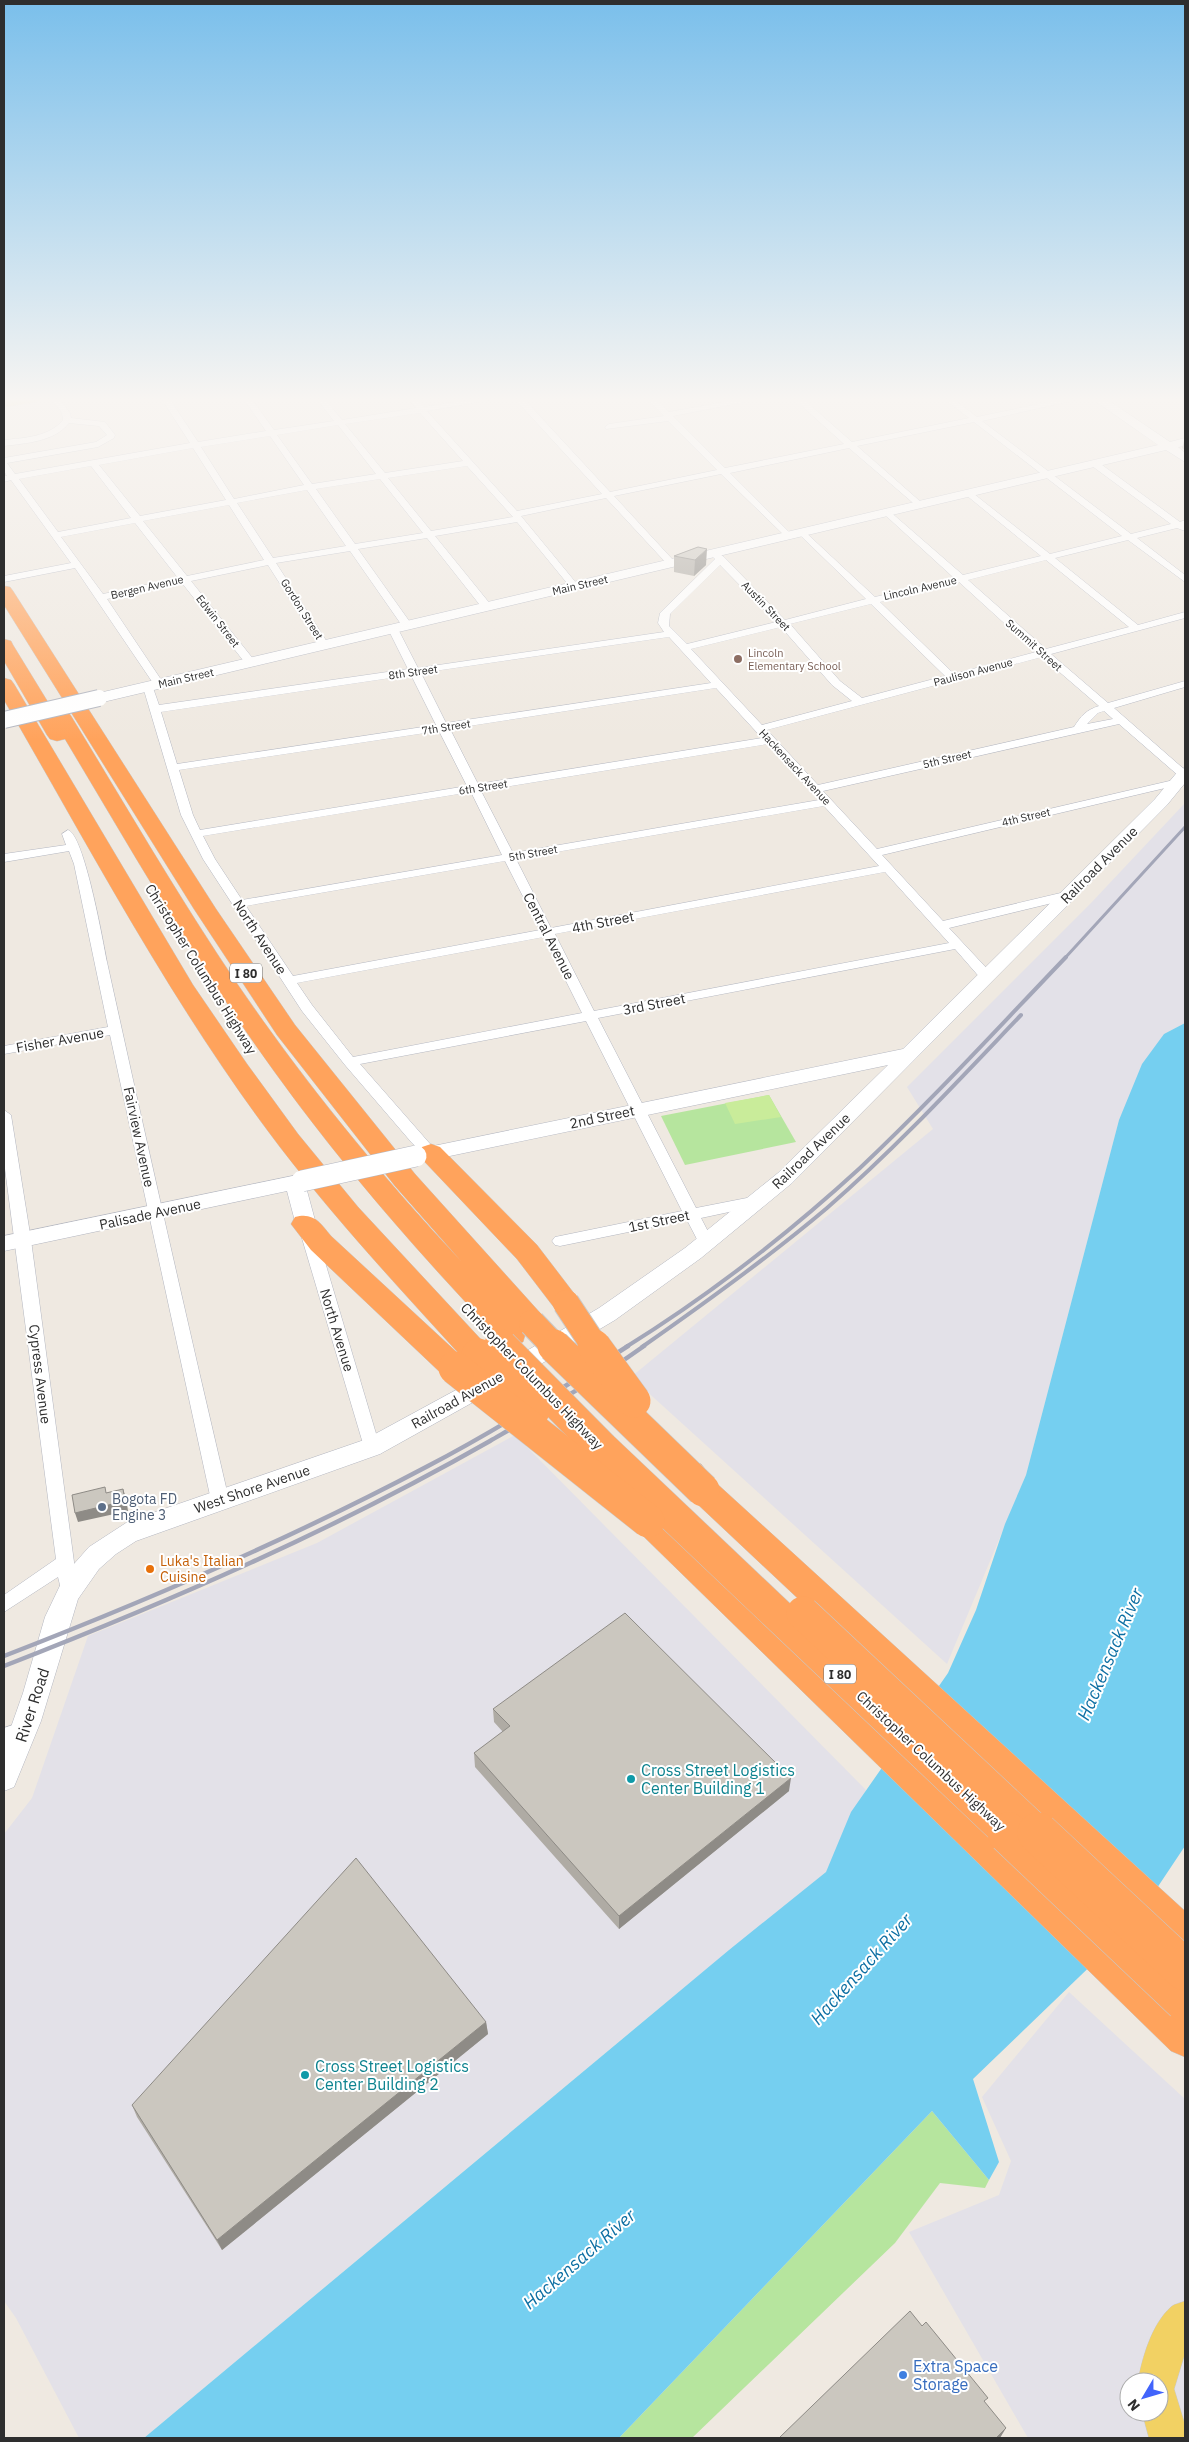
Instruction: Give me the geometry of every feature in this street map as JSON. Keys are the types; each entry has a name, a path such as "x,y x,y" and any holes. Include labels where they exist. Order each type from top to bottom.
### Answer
{"highway":[{"name":"Christopher Columbus Highway","path":"11,584 205,909 286,1030 405,1180 495,1345 1185,2002"},
{"name":"Christopher Columbus Highway","path":"4,622 205,951 267,1044 371,1178 458,1276 495,1345 578,1371 703,1490 1185,1936"},
{"name":"Christopher Columbus Highway","path":"4,645 195,964 246,1042 285,1095 362,1192 648,1521 1185,2038"},
{"name":"Christopher Columbus Highway","path":"4,684 173,971 228,1056 289,1140 343,1207 405,1278 495,1345 644,1464 1185,1970"},
{"path":"424,1155 527,1252 566,1303 611,1371 703,1490"},
{"path":"305,1224 321,1243 495,1345"}],"main road":[{"name":"Main Street","path":"4,720 671,563 717,556 802,532 887,512"},
{"name":"Railroad Avenue","path":"372,1447 607,1314 706,1243 758,1201 792,1172 1162,802 1182,776"},
{"name":"2nd Street","path":"298,1182 638,1109 910,1054"},
{"name":"Palisade Avenue","path":"13,1242 155,1214 298,1182"},
{"name":"North Avenue","path":"298,1182 305,1224"},
{"name":"West Shore Avenue","path":"68,1592 90,1562 122,1536 150,1523 372,1447"},
{"name":"Cypress Avenue","path":"55,1631 68,1592"},
{"name":"River Road","path":"4,1778 15,1734 55,1631"},
{"path":"1159,2372 1162,2359 1172,2336 1185,2320"},
{"path":"1165,2422 1169,2438"}],"street":[{"name":"North Avenue","path":"36,512 100,598 153,685 156,709 195,834 288,981 424,1155"},
{"name":"Edwin Street","path":"132,512 250,662"},
{"path":"55,535 171,512"},
{"name":"Gordon Street","path":"239,512 324,645"},
{"path":"327,512 407,626"},
{"path":"411,512 487,607"},
{"path":"513,512 574,586"},
{"name":"Bergen Avenue","path":"100,598 185,578 429,534 535,512"},
{"path":"624,512 671,563"},
{"path":"763,512 788,536"},
{"name":"Summit Street","path":"887,512 1182,776"},
{"path":"992,512 1136,628"},
{"path":"1097,512 1185,579"},
{"path":"1163,512 1183,526"},
{"name":"Lincoln Avenue","path":"684,648 872,599 1183,526"},
{"path":"802,532 953,678"},
{"path":"670,634 663,623 665,613 717,556"},
{"name":"Austin Street","path":"717,556 782,622 836,683 860,702"},
{"path":"4,580 11,584 76,565"},
{"name":"Paulison Avenue","path":"760,729 1185,615"},
{"name":"Central Avenue","path":"393,629 413,672 706,1243"},
{"name":"Hackensack Avenue","path":"670,634 760,729 986,977"},
{"name":"8th Street","path":"156,709 670,634"},
{"path":"1078,729 1089,714 1105,707 1185,684"},
{"name":"7th Street","path":"173,768 718,685"},
{"name":"5th Street","path":"815,789 1120,721"},
{"name":"6th Street","path":"195,834 770,740"},
{"name":"4th Street","path":"874,853 1182,776"},
{"name":"5th Street","path":"238,904 827,802"},
{"name":"Fairview Avenue","path":"4,858 71,840 80,864 155,1214 220,1500"},
{"name":"4th Street","path":"288,981 888,868"},
{"path":"940,926 1069,895"},
{"name":"3rd Street","path":"350,1062 958,945"},
{"name":"Fisher Avenue","path":"4,1050 117,1030"},
{"name":"Cypress Avenue","path":"4,1115 13,1242 65,1562 68,1592"},
{"name":"1st Street","path":"560,1241 758,1201"},
{"name":"North Avenue","path":"305,1224 372,1447"},
{"path":"4,1604 39,1582 65,1562"}],"shaded area":[{"path":"1185,803 1185,1023 1164,1034 1119,1120 1026,1475 947,1664 631,1377 933,1129 907,1087 1091,903"},
{"path":"515,1435 866,1790 826,1872 658,2009 144,2438 79,2438 16,2318 4,2301 4,1834 32,1798 88,1636 317,1543"},
{"path":"1069,1992 1185,2099 1185,2438 1028,2438 909,2232 999,2195 1011,2161 982,2097"}],"green space":[{"path":"769,1095 796,1142 685,1165 661,1116"},
{"path":"769,1095 781,1117 735,1124 725,1103"},
{"path":"932,2111 989,2180 985,2188 940,2183 895,2243 692,2438 619,2438"}],"water":[{"name":"Hackensack River","path":"1185,1023 1185,1846 1131,1927 973,2079 999,2162 989,2180 932,2111 619,2438 144,2438 729,1950 826,1872 851,1812 948,1673 976,1610 1005,1524 1026,1475 1119,1120 1142,1064 1164,1034"}],"building":[{"path":"698,547 707,549 695,560 674,556"},
{"path":"105,1487 106,1493 123,1489 125,1501 75,1513 72,1495"},
{"name":"Cross Street Logistics Center Building 1","path":"625,1613 791,1778 619,1916 474,1753 510,1726 493,1709"},
{"name":"Cross Street Logistics Center Building 2","path":"356,1858 486,2022 217,2240 132,2105"},
{"name":"Extra Space Storage","path":"910,2311 922,2326 926,2322 988,2398 984,2401 1006,2428 996,2438 779,2438"}],"railway":[{"path":"1065,958 1185,827"},
{"path":"626,1347 687,1307 747,1263 833,1192 913,1117 1066,957"},
{"path":"642,1347 736,1280 827,1208 902,1138 1021,1015"},
{"path":"4,1656 165,1591 324,1519 454,1452 554,1393 628,1346"},
{"path":"4,1666 190,1590 372,1505 490,1441 587,1384 644,1346"}],"place":[{"name":"Lincoln Elementary School","path":"738,659"},
{"name":"Bogota FD Engine 3","path":"102,1507"},
{"name":"Luka's Italian Cuisine","path":"150,1569"},
{"name":"Cross Street Logistics Center Building 1","path":"631,1779"},
{"name":"Cross Street Logistics Center Building 2","path":"305,2075"},
{"name":"Extra Space Storage","path":"903,2375"}]}
